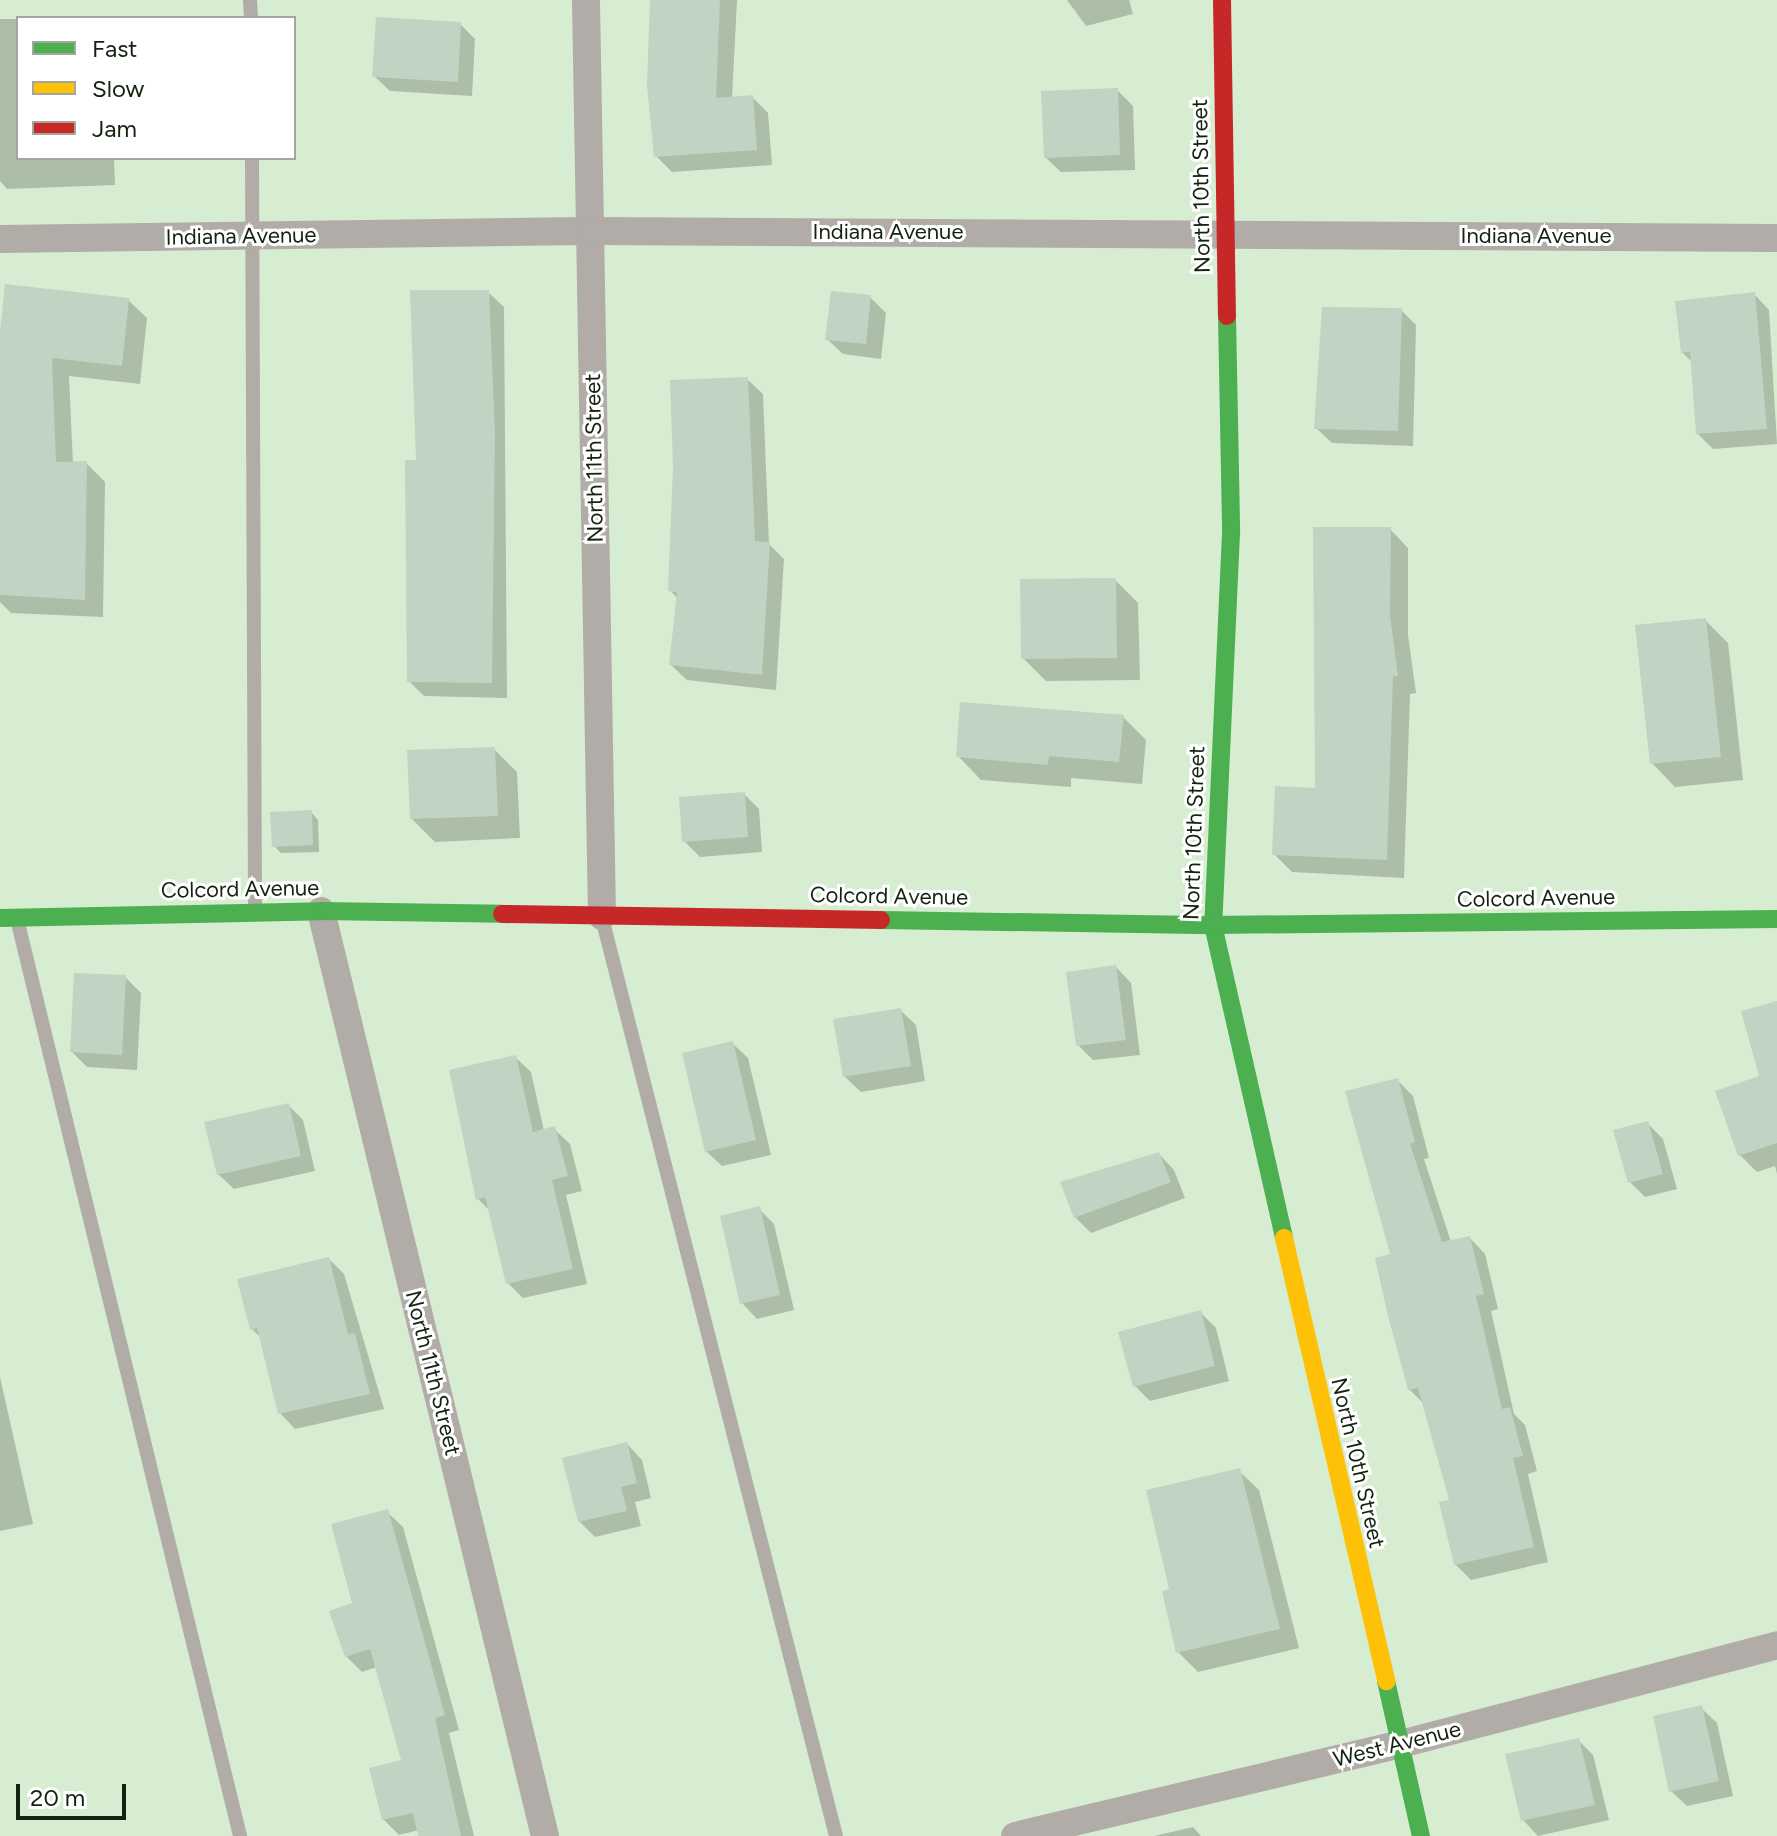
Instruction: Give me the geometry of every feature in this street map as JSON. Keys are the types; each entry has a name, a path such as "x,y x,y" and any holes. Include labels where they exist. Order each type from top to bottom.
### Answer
{"street":[{"name":"North 11th Street","path":"586,0 602,916"},
{"name":"North 10th Street","path":"1222,0 1231,533 1213,925 1397,1745 1421,1836"},
{"name":"Indiana Avenue","path":"0,239 590,231 1777,238"},
{"name":"North 11th Street","path":"321,911 545,1836"},
{"name":"Colcord Avenue","path":"8,918 321,911 1213,925 1777,919"},
{"name":"West Avenue","path":"1015,1836 1397,1745 1777,1645"}],"lane":[{"path":"252,160 255,912"},
{"path":"602,916 836,1836"},
{"path":"8,918 240,1836"}],"building":[{"path":"650,0 720,0 716,98 753,95 757,150 654,157 647,85"},
{"path":"376,17 461,22 458,82 372,77"},
{"path":"1118,88 1120,155 1044,158 1041,91"},
{"path":"5,284 129,298 122,366 52,358 56,462 87,461 85,600 0,595 0,332"},
{"path":"410,290 489,290 495,432 492,683 407,682 405,460 416,460"},
{"path":"831,291 871,295 866,344 825,340"},
{"path":"1755,292 1767,429 1696,434 1690,352 1681,353 1675,301"},
{"path":"1322,307 1402,308 1398,431 1314,429"},
{"path":"748,377 755,541 770,542 762,675 669,665 677,592 668,591 673,466 670,380"},
{"path":"1313,527 1391,527 1390,615 1398,676 1393,676 1387,860 1272,855 1275,786 1315,788"},
{"path":"1116,578 1117,658 1021,659 1020,579"},
{"path":"1706,618 1721,757 1650,764 1635,625"},
{"path":"960,702 1124,715 1119,762 1049,756 1048,765 956,757"},
{"path":"495,747 498,816 410,819 407,750"},
{"path":"745,792 748,837 682,842 679,797"},
{"path":"312,810 313,845 272,847 270,812"},
{"path":"1116,965 1126,1040 1076,1046 1066,972"},
{"path":"74,973 126,975 122,1055 70,1052"},
{"path":"1777,1001 1777,1143 1738,1156 1715,1091 1759,1076 1741,1011"},
{"path":"901,1008 911,1066 843,1077 833,1019"},
{"path":"733,1041 756,1140 705,1152 682,1053"},
{"path":"516,1055 533,1132 555,1126 568,1176 552,1180 573,1269 506,1284 485,1197 476,1200 449,1070"},
{"path":"1398,1078 1415,1142 1410,1144 1442,1242 1470,1236 1484,1294 1476,1296 1502,1409 1510,1407 1523,1456 1513,1458 1534,1547 1454,1565 1439,1502 1449,1500 1418,1388 1408,1390 1388,1316 1375,1258 1390,1254 1345,1091"},
{"path":"289,1103 301,1156 217,1175 204,1122"},
{"path":"1648,1121 1663,1174 1628,1183 1613,1130"},
{"path":"1159,1152 1171,1182 1074,1218 1060,1182"},
{"path":"760,1206 780,1295 740,1304 720,1216"},
{"path":"329,1257 348,1334 355,1333 370,1394 278,1414 257,1328 250,1330 237,1279"},
{"path":"1201,1310 1215,1366 1133,1387 1118,1332"},
{"path":"627,1442 637,1483 621,1487 627,1511 578,1522 562,1458"},
{"path":"1240,1468 1280,1629 1176,1653 1162,1591 1169,1589 1146,1490"},
{"path":"388,1509 445,1715 435,1718 461,1836 418,1836 413,1813 382,1820 369,1768 401,1760 370,1649 345,1657 329,1611 352,1603 331,1524"},
{"path":"1702,1705 1719,1781 1669,1792 1653,1716"},
{"path":"1579,1738 1595,1805 1521,1821 1505,1754"}],"traffic: fast":[{"path":"1227,316 1231,533 1213,925 1284,1238"},
{"path":"0,918 321,911 502,914"},
{"path":"881,920 1213,925 1777,919"},
{"path":"1386,1681 1421,1836"}],"traffic: slow":[{"path":"1284,1238 1386,1681"}],"traffic: jam":[{"path":"1222,0 1227,316"},
{"path":"502,914 881,920"}]}
